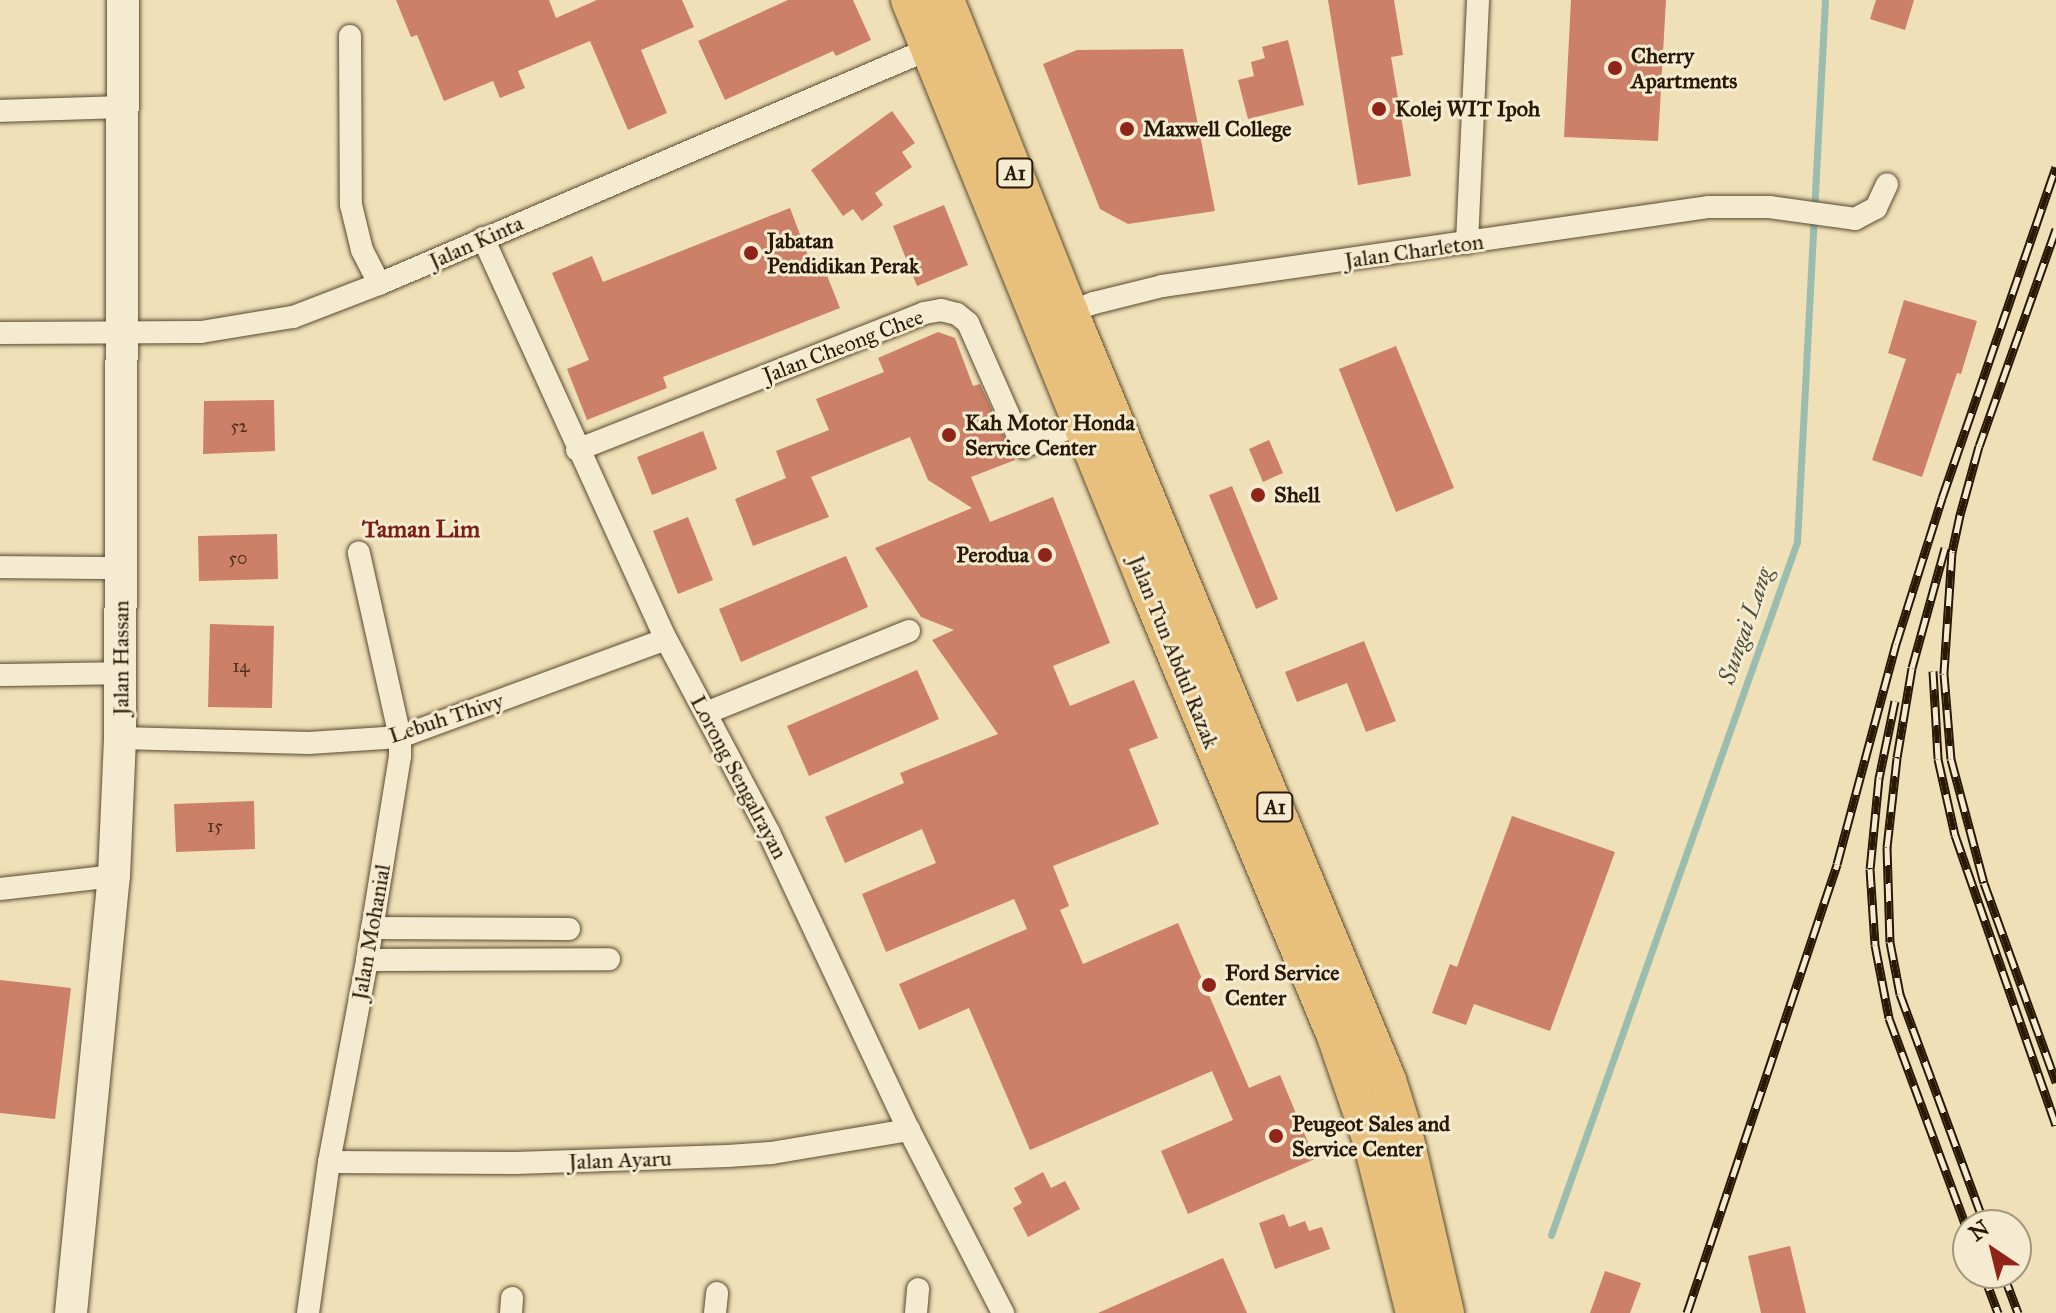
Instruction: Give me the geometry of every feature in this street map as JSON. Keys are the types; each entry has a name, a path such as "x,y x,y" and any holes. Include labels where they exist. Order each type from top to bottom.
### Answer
{"main road":[{"name":"Jalan Tun Abdul Razak","path":"909,0 1055,318 1388,1080 1404,1131 1446,1313"},
{"path":"929,49 938,44 941,30 936,0"},
{"name":"Jalan Tun Abdul Razak","path":"946,0 991,113 1055,318 1081,423 1355,1090 1414,1313"},
{"path":"929,49 938,50 952,60 991,113"}],"street":[{"name":"Jalan Hassan","path":"71,1313 114,876 120,738 120,107 123,0"},
{"path":"1467,243 1478,0"},
{"path":"350,36 351,205 362,250 379,284"},
{"name":"Jalan Kinta","path":"0,333 201,332 293,317 379,284 929,49"},
{"path":"0,111 120,107"},
{"name":"Jalan Charleton","path":"1055,318 1162,286 1709,207 1769,207 1792,213 1855,219 1876,208 1887,184"},
{"name":"Lorong Sengalrayan","path":"483,238 577,450 666,639 819,935 909,1130 1003,1313"},
{"name":"Jalan Cheong Chee","path":"577,450 924,313 941,310 957,314 968,323 1023,447 1081,423"},
{"name":"Jalan Mohanial","path":"308,1313 329,1162 367,960 400,737 359,553"},
{"path":"0,567 121,568"},
{"path":"706,713 909,631"},
{"name":"Lebuh Thivy","path":"120,738 309,743 400,737 666,639"},
{"path":"0,675 122,673"},
{"path":"0,889 114,876"},
{"path":"372,928 569,929"},
{"path":"367,960 609,959"},
{"name":"Jalan Ayaru","path":"329,1162 515,1163 728,1156 784,1151 909,1130"},
{"path":"916,1313 918,1289"}],"building":[{"path":"396,0 549,0 556,18 597,0 682,0 694,27 641,50 667,113 628,130 590,41 518,71 525,88 500,98 493,81 444,101 417,35 411,37"},
{"path":"788,0 853,0 871,40 836,56 833,51 725,100 698,41"},
{"path":"1328,0 1394,0 1403,55 1391,57 1411,176 1358,185"},
{"name":"Cherry Apartments","path":"1571,0 1666,0 1658,141 1564,137"},
{"path":"1876,0 1914,0 1905,30 1870,19"},
{"path":"1288,40 1304,105 1248,119 1238,80 1254,76 1251,62 1265,58 1262,47"},
{"path":"1183,49 1215,211 1128,224 1100,209 1043,64 1077,50"},
{"path":"892,111 915,143 902,152 912,167 875,193 883,205 862,221 853,209 843,216 811,170"},
{"path":"944,205 968,265 917,286 893,226"},
{"path":"790,208 816,277 826,273 840,308 663,377 667,388 587,420 567,369 589,360 552,273 592,256 603,282"},
{"path":"1904,300 1977,321 1961,374 1957,373 1922,477 1872,460 1906,359 1888,353"},
{"path":"938,332 955,338 973,386 980,384 1015,460 971,477 990,522 1053,497 1110,643 1053,666 1070,706 1134,680 1158,738 1129,749 1159,824 1053,866 1069,906 1060,910 1083,964 1178,923 1249,1088 1280,1075 1315,1159 1188,1214 1161,1151 1233,1120 1212,1071 1030,1150 969,1008 919,1030 899,984 1027,929 1014,899 886,952 862,894 936,863 922,829 845,863 825,817 904,783 900,773 998,734 932,640 954,630 921,617 875,548 972,508 928,480 910,437 811,477 829,517 753,546 735,499 786,478 776,451 829,430 816,399 884,372 878,358"},
{"path":"1396,346 1454,488 1396,512 1339,369"},
{"path":"274,400 275,451 203,454 204,401"},
{"path":"703,431 717,469 652,495 637,457"},
{"path":"1269,440 1283,473 1263,482 1249,449"},
{"path":"1232,486 1278,599 1256,609 1209,495"},
{"path":"688,517 713,580 678,594 653,531"},
{"path":"277,534 278,579 199,581 198,536"},
{"path":"846,556 868,607 741,662 719,609"},
{"path":"210,624 274,626 272,708 208,707"},
{"path":"1364,641 1396,721 1366,732 1347,683 1297,702 1285,672"},
{"path":"917,670 939,719 809,776 787,726"},
{"path":"254,801 255,849 176,852 174,804"},
{"path":"1512,816 1615,852 1550,1031 1474,1004 1466,1025 1432,1013 1450,964 1457,967"},
{"path":"0,980 71,988 55,1119 0,1113"},
{"path":"1043,1172 1051,1188 1065,1181 1080,1209 1028,1237 1013,1208 1022,1203 1014,1188"},
{"path":"1284,1214 1289,1227 1305,1221 1309,1231 1322,1227 1330,1249 1275,1269 1259,1223"},
{"path":"1790,1246 1806,1313 1761,1313 1748,1256"},
{"path":"1223,1258 1247,1313 1098,1313"},
{"path":"1605,1271 1641,1283 1630,1313 1590,1313"}],"waterway":[{"name":"Sungai Lang","path":"1551,1235 1797,542 1825,0"}],"railway":[{"path":"1687,1313 1837,864 1896,644 1942,498 2056,167"},
{"path":"2056,229 1979,446 1960,515 1952,552 1944,674 1951,759 1984,883 2056,1082"},
{"path":"1945,548 1912,668 1897,758 1887,847 1890,942 1900,994 1979,1209"},
{"path":"1933,671 1938,759 1955,835 2056,1125"},
{"path":"1895,701 1879,778 1870,869 1875,945 1889,1018 1960,1209"},
{"path":"1989,1289 1998,1313"},
{"path":"2009,1289 2018,1313"}],"place":[{"name":"Cherry Apartments","path":"1615,68"},
{"name":"Kolej WIT Ipoh","path":"1379,109"},
{"name":"Maxwell College","path":"1127,129"},
{"name":"Jabatan Pendidikan Perak","path":"751,253"},
{"name":"Kah Motor Honda Service Center","path":"949,435"},
{"name":"Shell","path":"1258,495"},
{"name":"Perodua","path":"1045,555"},
{"name":"Ford Service Center","path":"1209,985"},
{"name":"Peugeot Sales and Service Center","path":"1276,1136"}],"district":[{"name":"Taman Lim","path":"421,530"}]}
